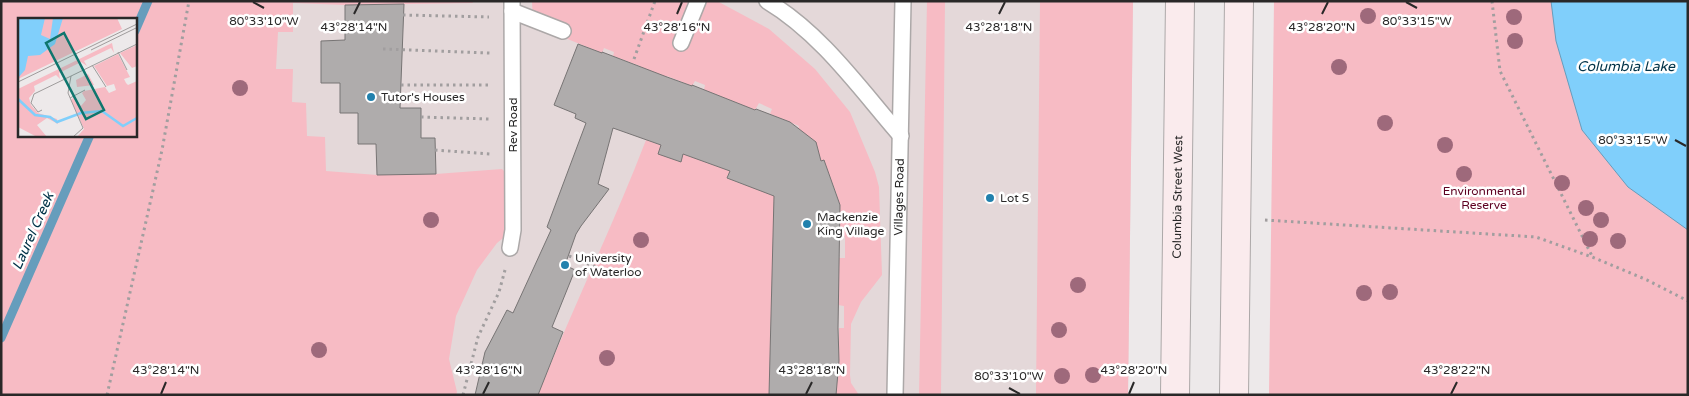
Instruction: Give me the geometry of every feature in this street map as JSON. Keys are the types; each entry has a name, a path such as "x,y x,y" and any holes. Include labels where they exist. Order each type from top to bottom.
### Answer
{"main road":[{"name":"Columbia Street West","path":"1175,395 1180,1"},
{"path":"1234,395 1238,1"}],"lane":[{"path":"681,43 698,1"},
{"path":"768,1 788,14 826,49 901,136"},
{"name":"Villages Road","path":"895,395 904,1"},
{"path":"512,10 563,31"},
{"name":"Rev Road","path":"510,248 513,230 512,10"}],"path":[{"path":"107,395 162,150 189,1"},
{"path":"634,58 655,1"},
{"path":"1492,1 1500,71 1592,257"},
{"path":"404,15 512,10"},
{"path":"383,49 513,54"},
{"path":"401,85 513,85"},
{"path":"421,117 513,119"},
{"path":"435,150 513,155"},
{"path":"1294,222 1536,237 1592,257 1647,280 1688,301"},
{"path":"464,395 478,337 499,292 510,248"},
{"path":"569,256 621,277"}],"shaded area":[{"name":"University of Waterloo","path":"1,1 1133,1 1128,395 1,395"}],"green space":[{"path":"1,1 472,1 473,3 345,5 293,3 293,32 278,32 276,69 293,69 292,102 306,103 307,136 325,137 326,171 377,175 436,174 502,169 505,172 513,230 497,243 477,270 456,316 449,359 457,392 456,395 1,395"},
{"path":"532,1 717,1 769,29 815,69 850,112 875,172 879,187 882,275 861,302 851,324 850,375 851,383 859,395 836,395 837,379 830,379 830,352 839,352 839,328 844,328 844,306 838,305 839,258 845,258 845,237 840,237 840,212 828,211 837,195 824,161 814,164 795,137 799,126 770,114 772,109 759,103 755,110 704,90 705,85 695,81 692,86 667,76 665,81 639,70 640,66 613,56 614,52 604,48 602,53 533,25"},
{"path":"927,1 945,1 941,395 919,395"},
{"path":"1040,1 1133,1 1128,395 1036,395"},
{"name":"Environmental Reserve","path":"1274,1 1688,1 1688,395 1269,395"},
{"path":"646,140 661,145 681,161 683,154 730,171 727,178 744,185 775,186 770,351 779,381 769,381 769,395 538,395"}],"water":[{"name":"Columbia Lake","path":"1551,1 1688,1 1688,230 1628,187 1582,130 1556,41"}],"building":[{"name":"Tutor's Houses","path":"404,4 400,108 421,108 421,138 435,138 436,174 377,175 376,144 358,144 358,113 340,113 340,83 321,83 321,41 345,40 345,5"},
{"name":"Mackenzie King Village","path":"578,44 790,122 816,142 821,161 824,160 840,205 839,361 836,395 769,395 774,196 727,178 730,171 683,154 681,162 658,154 661,145 613,128 598,184 609,189 576,234 565,265 575,270 552,327 563,332 538,395 475,395 485,352 507,310 513,313 551,230 547,227 586,123 575,118 576,114 554,105"}],"waterway":[{"name":"Laurel Creek","path":"136,29 148,1"},
{"name":"Laurel Creek","path":"1,338 90,136"}],"place":[{"name":"Tutor's Houses","path":"371,97"},
{"name":"Lot S","path":"990,198"},
{"name":"Mackenzie King Village","path":"807,224"},
{"name":"University of Waterloo","path":"565,265"}]}
